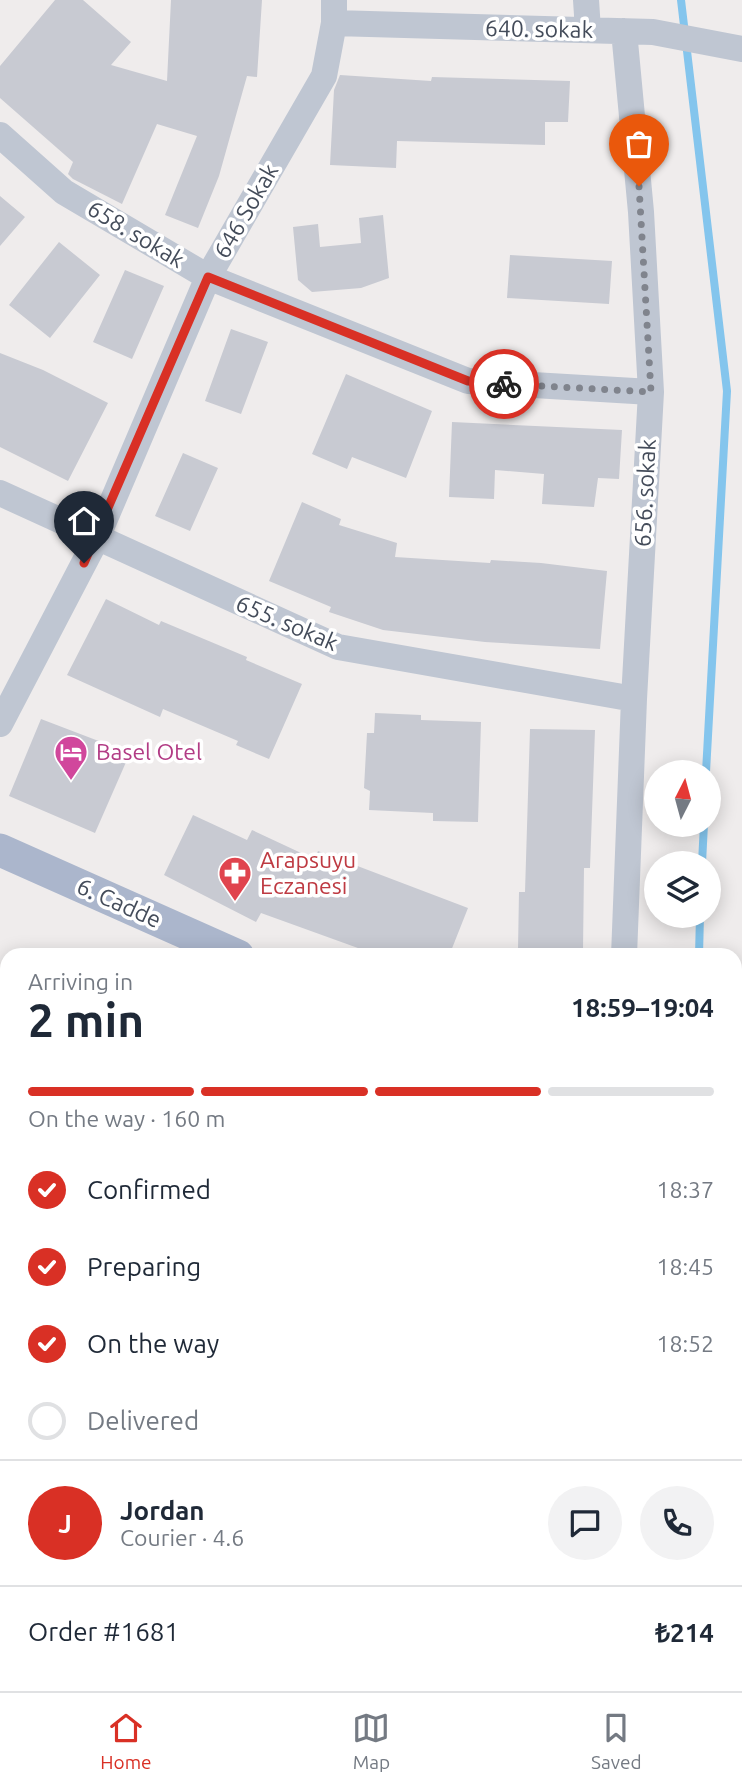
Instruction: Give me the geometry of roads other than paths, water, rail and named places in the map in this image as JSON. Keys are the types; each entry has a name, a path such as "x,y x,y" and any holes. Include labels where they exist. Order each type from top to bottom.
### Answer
{"main road":[{"name":"6. Cadde","path":"0,850 220,948"}],"street":[{"path":"586,0 588,30"},
{"name":"640. sokak","path":"334,12 653,32 739,49"},
{"name":"646 Sokak","path":"0,724 96,540 208,277 324,76 334,12"},
{"name":"656. sokak","path":"624,31 641,212 651,392 634,699 624,948"},
{"name":"658. sokak","path":"0,135 64,192 208,277 468,381 651,392"},
{"name":"655. sokak","path":"0,493 96,540 338,647 634,699"}],"waterway":[{"path":"681,0 727,391 707,760"},
{"path":"703,837 703,851"},
{"path":"699,948 700,928"}],"place":[{"name":"Basel Otel","path":"71,782"},
{"name":"Arapsuyu Eczanesi","path":"235,903"}]}
